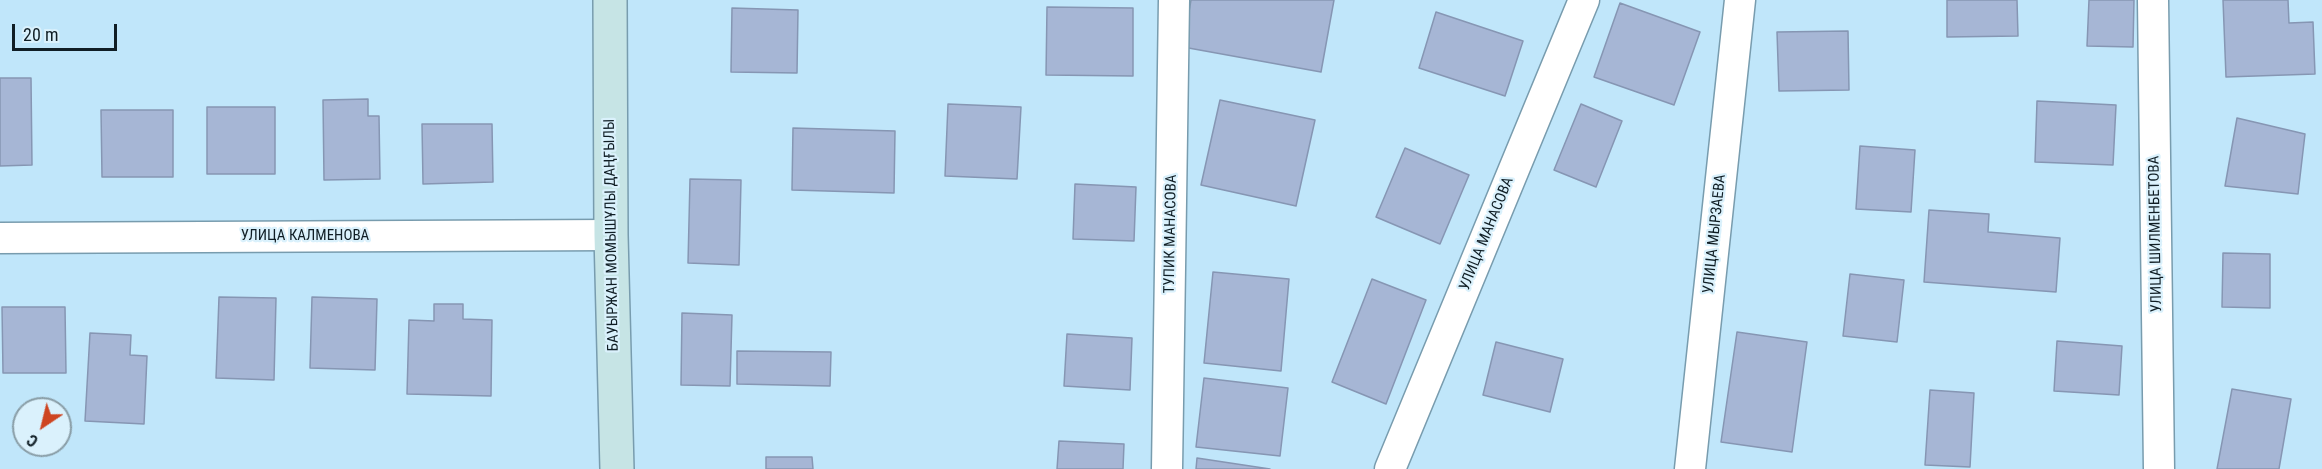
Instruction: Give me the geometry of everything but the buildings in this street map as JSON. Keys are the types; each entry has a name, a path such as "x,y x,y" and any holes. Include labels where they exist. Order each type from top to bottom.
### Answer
{"main road":[{"name":"БАУЫРЖАН МОМЫШҰЛЫ ДАҢҒЫЛЫ","path":"610,0 611,235 617,469"}],"street":[{"name":"ТУПИК МАНАСОВА","path":"1167,469 1174,0"},
{"name":"УЛИЦА МАНАСОВА","path":"1390,469 1584,0"},
{"name":"УЛИЦА МЫРЗАЕВА","path":"1690,469 1740,0"},
{"name":"УЛИЦА ШИЛМЕНБЕТОВА","path":"2153,0 2158,469"},
{"name":"УЛИЦА КАЛМЕНОВА","path":"0,238 611,235"}]}
